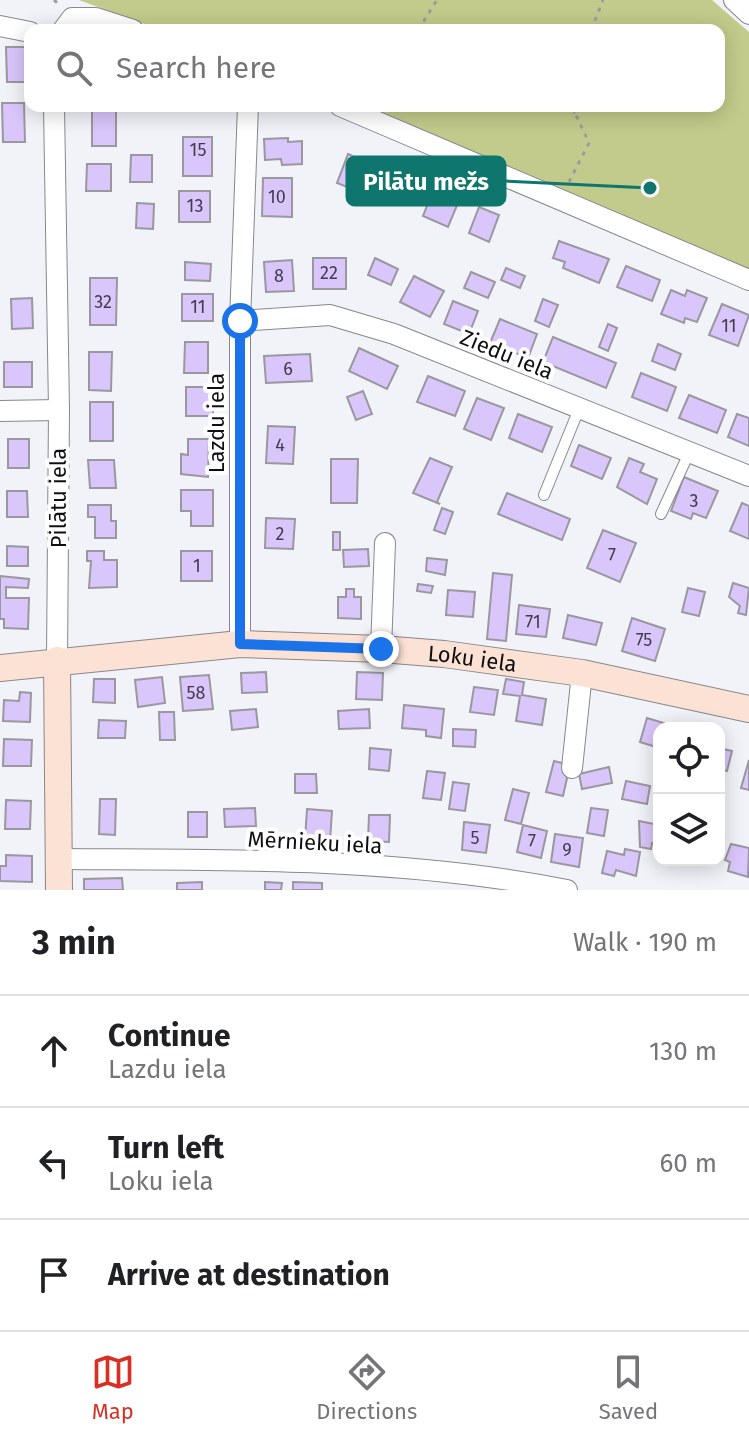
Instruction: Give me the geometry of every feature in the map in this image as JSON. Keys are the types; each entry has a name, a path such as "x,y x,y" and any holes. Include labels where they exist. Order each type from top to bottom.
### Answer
{"street":[{"path":"734,0 749,14"},
{"path":"68,24 72,18 96,18 114,24"},
{"path":"0,26 24,31"},
{"name":"Pilātu iela","path":"54,112 59,410 59,890"},
{"name":"Lazdu iela","path":"240,644 240,321 248,112"},
{"path":"354,112 749,280"},
{"name":"Ziedu iela","path":"240,321 330,315 394,334 749,476"},
{"path":"0,411 59,410"},
{"path":"381,649 385,543"},
{"name":"Loku iela","path":"0,668 240,644 381,649 444,654 582,673 749,709"},
{"path":"572,768 582,673"},
{"name":"Mērnieku iela","path":"59,859 330,864 512,879 567,890"}],"lane":[{"path":"544,495 579,409"},
{"path":"661,514 689,453"}],"path":[{"path":"422,24 437,0"},
{"path":"593,24 603,0"},
{"path":"560,199 589,143 575,113"}],"green space":[{"path":"79,0 712,0 749,32 749,270 368,112 725,112 725,24 145,24"}],"building":[{"path":"6,47 24,47 24,82 7,82"},
{"path":"2,103 24,103 25,142 3,142"},
{"path":"92,112 116,112 116,146 92,146"},
{"path":"183,137 212,137 212,176 183,176"},
{"path":"288,138 288,142 302,141 302,164 282,165 281,159 265,160 264,139"},
{"path":"348,154 369,163 357,191 337,183"},
{"path":"131,155 152,155 152,182 130,182"},
{"path":"87,164 111,164 111,191 86,191"},
{"path":"263,178 292,178 292,217 262,216"},
{"path":"434,188 460,198 448,227 423,216"},
{"path":"179,191 210,191 210,222 179,222"},
{"path":"137,203 154,204 153,229 136,228"},
{"path":"479,207 499,215 489,242 469,233"},
{"path":"559,241 609,259 599,283 563,268 565,262 553,258"},
{"path":"313,258 346,258 346,289 313,289"},
{"path":"375,258 398,269 391,285 368,275"},
{"path":"292,260 294,291 266,292 264,262"},
{"path":"185,262 211,264 210,281 185,280"},
{"path":"626,266 660,280 652,301 617,287"},
{"path":"506,268 525,276 520,288 501,280"},
{"path":"471,272 495,282 488,298 464,288"},
{"path":"414,276 444,291 430,317 400,302"},
{"path":"90,278 117,278 116,325 90,325"},
{"path":"671,290 685,296 687,290 707,298 697,322 685,318 684,323 661,314"},
{"path":"182,294 213,294 213,321 182,321"},
{"path":"32,298 33,328 12,329 11,299"},
{"path":"543,299 558,305 549,327 535,321"},
{"path":"453,301 478,311 469,334 444,324"},
{"path":"722,304 749,315 738,346 709,335"},
{"path":"500,319 537,334 528,358 490,343"},
{"path":"608,324 617,328 608,351 599,347"},
{"path":"553,337 616,363 606,388 543,362"},
{"path":"185,342 208,342 208,373 184,373"},
{"path":"658,344 681,354 675,370 652,361"},
{"path":"359,348 398,366 387,389 349,371"},
{"path":"89,352 112,352 111,391 89,390"},
{"path":"310,354 312,381 266,383 264,356"},
{"path":"4,362 32,362 32,387 4,387"},
{"path":"641,373 676,387 667,411 632,397"},
{"path":"428,376 465,391 455,416 417,402"},
{"path":"186,387 213,387 213,416 186,416"},
{"path":"363,391 372,414 356,420 347,397"},
{"path":"689,395 726,410 717,433 679,418"},
{"path":"477,398 504,408 491,440 464,429"},
{"path":"90,402 113,402 113,441 90,441"},
{"path":"518,414 552,427 542,452 509,438"},
{"path":"737,414 749,418 749,446 728,437"},
{"path":"268,426 295,427 293,464 266,463"},
{"path":"8,439 29,439 29,468 8,468"},
{"path":"188,439 209,439 208,477 181,474 181,454 188,455"},
{"path":"579,445 611,458 602,479 571,466"},
{"path":"430,458 452,467 437,502 440,504 413,493"},
{"path":"629,458 644,464 640,472 657,479 647,504 617,487"},
{"path":"331,459 358,459 357,503 331,503"},
{"path":"88,460 114,460 116,488 90,488"},
{"path":"684,477 718,491 706,518 693,513 691,519 671,511"},
{"path":"181,490 213,490 213,526 191,526 191,511 181,511"},
{"path":"7,491 27,491 28,517 7,517"},
{"path":"507,493 570,519 562,540 498,514"},
{"path":"742,503 749,506 749,539 730,531"},
{"path":"88,505 111,505 111,521 116,521 116,538 95,538 95,517 88,517"},
{"path":"442,508 453,512 445,534 434,530"},
{"path":"266,518 295,519 293,549 265,548"},
{"path":"603,530 636,543 620,582 587,568"},
{"path":"333,532 340,532 340,550 333,550"},
{"path":"7,546 28,547 28,566 7,566"},
{"path":"368,549 369,566 344,567 343,550"},
{"path":"87,551 104,551 104,560 117,560 117,587 89,588 91,561 87,561"},
{"path":"181,551 212,551 212,581 181,581"},
{"path":"427,558 447,560 445,575 426,571"},
{"path":"493,573 512,575 506,641 487,639"},
{"path":"0,576 29,579 28,588 6,587 6,598 29,598 28,629 4,628 4,619 0,619"},
{"path":"733,583 749,588 746,615 738,613 740,606 729,597"},
{"path":"418,584 433,586 431,593 417,591"},
{"path":"688,588 705,592 699,616 682,612"},
{"path":"346,589 354,589 354,597 361,597 361,619 338,618 338,597 346,597"},
{"path":"448,590 475,592 473,617 446,615"},
{"path":"519,605 550,609 546,637 516,634"},
{"path":"568,615 602,623 596,645 563,638"},
{"path":"632,618 665,629 655,661 622,651"},
{"path":"266,672 267,692 242,693 241,673"},
{"path":"357,672 383,673 382,700 356,699"},
{"path":"209,675 213,709 183,711 180,677"},
{"path":"162,677 165,703 138,707 135,680"},
{"path":"94,679 115,679 115,703 93,702"},
{"path":"506,679 524,682 522,695 546,699 542,725 516,721 520,696 503,694"},
{"path":"474,687 498,690 494,715 470,712"},
{"path":"20,692 31,693 30,722 3,721 4,700 19,701"},
{"path":"404,705 444,709 441,738 426,736 426,730 402,728"},
{"path":"256,709 258,727 232,730 230,711"},
{"path":"369,709 370,728 339,729 338,711"},
{"path":"159,712 174,712 175,740 160,740"},
{"path":"647,718 660,722 653,722 653,746 640,742"},
{"path":"99,720 126,721 125,738 98,738"},
{"path":"453,729 476,730 475,747 453,746"},
{"path":"4,739 32,740 31,766 3,766"},
{"path":"370,748 391,750 389,771 369,769"},
{"path":"725,749 732,751 725,770"},
{"path":"749,760 749,790 741,788"},
{"path":"554,761 570,765 563,796 546,792"},
{"path":"609,767 612,783 582,789 579,774"},
{"path":"427,771 445,773 441,800 423,798"},
{"path":"295,774 316,774 317,793 295,793"},
{"path":"626,781 650,786 647,804 622,799"},
{"path":"453,782 469,784 465,811 449,809"},
{"path":"513,789 529,793 521,824 505,820"},
{"path":"100,799 116,799 115,835 99,834"},
{"path":"6,800 31,801 30,829 5,829"},
{"path":"255,808 256,826 225,827 224,809"},
{"path":"591,808 608,810 604,836 587,833"},
{"path":"307,809 332,811 330,841 305,839"},
{"path":"188,812 207,812 207,837 188,837"},
{"path":"369,815 390,815 389,842 368,841"},
{"path":"639,821 653,824 651,849 640,847"},
{"path":"464,822 490,825 486,853 462,850"},
{"path":"523,825 547,831 541,858 517,852"},
{"path":"555,834 583,838 579,867 551,862"},
{"path":"731,844 749,848 748,877 728,871 730,862 725,860"},
{"path":"625,849 640,852 636,876 616,870 614,876 602,873 607,851 624,855"},
{"path":"6,855 32,856 32,882 0,881 0,866 6,866"},
{"path":"122,878 123,890 84,890 84,879"},
{"path":"202,882 202,890 177,890 177,883"},
{"path":"265,882 282,883 281,890 265,890"},
{"path":"293,882 322,883 322,890 293,890"}],"place":[{"name":"Pilātu mežs","path":"650,188"}],"route":[{"path":"240,321 240,644 381,649"}]}
